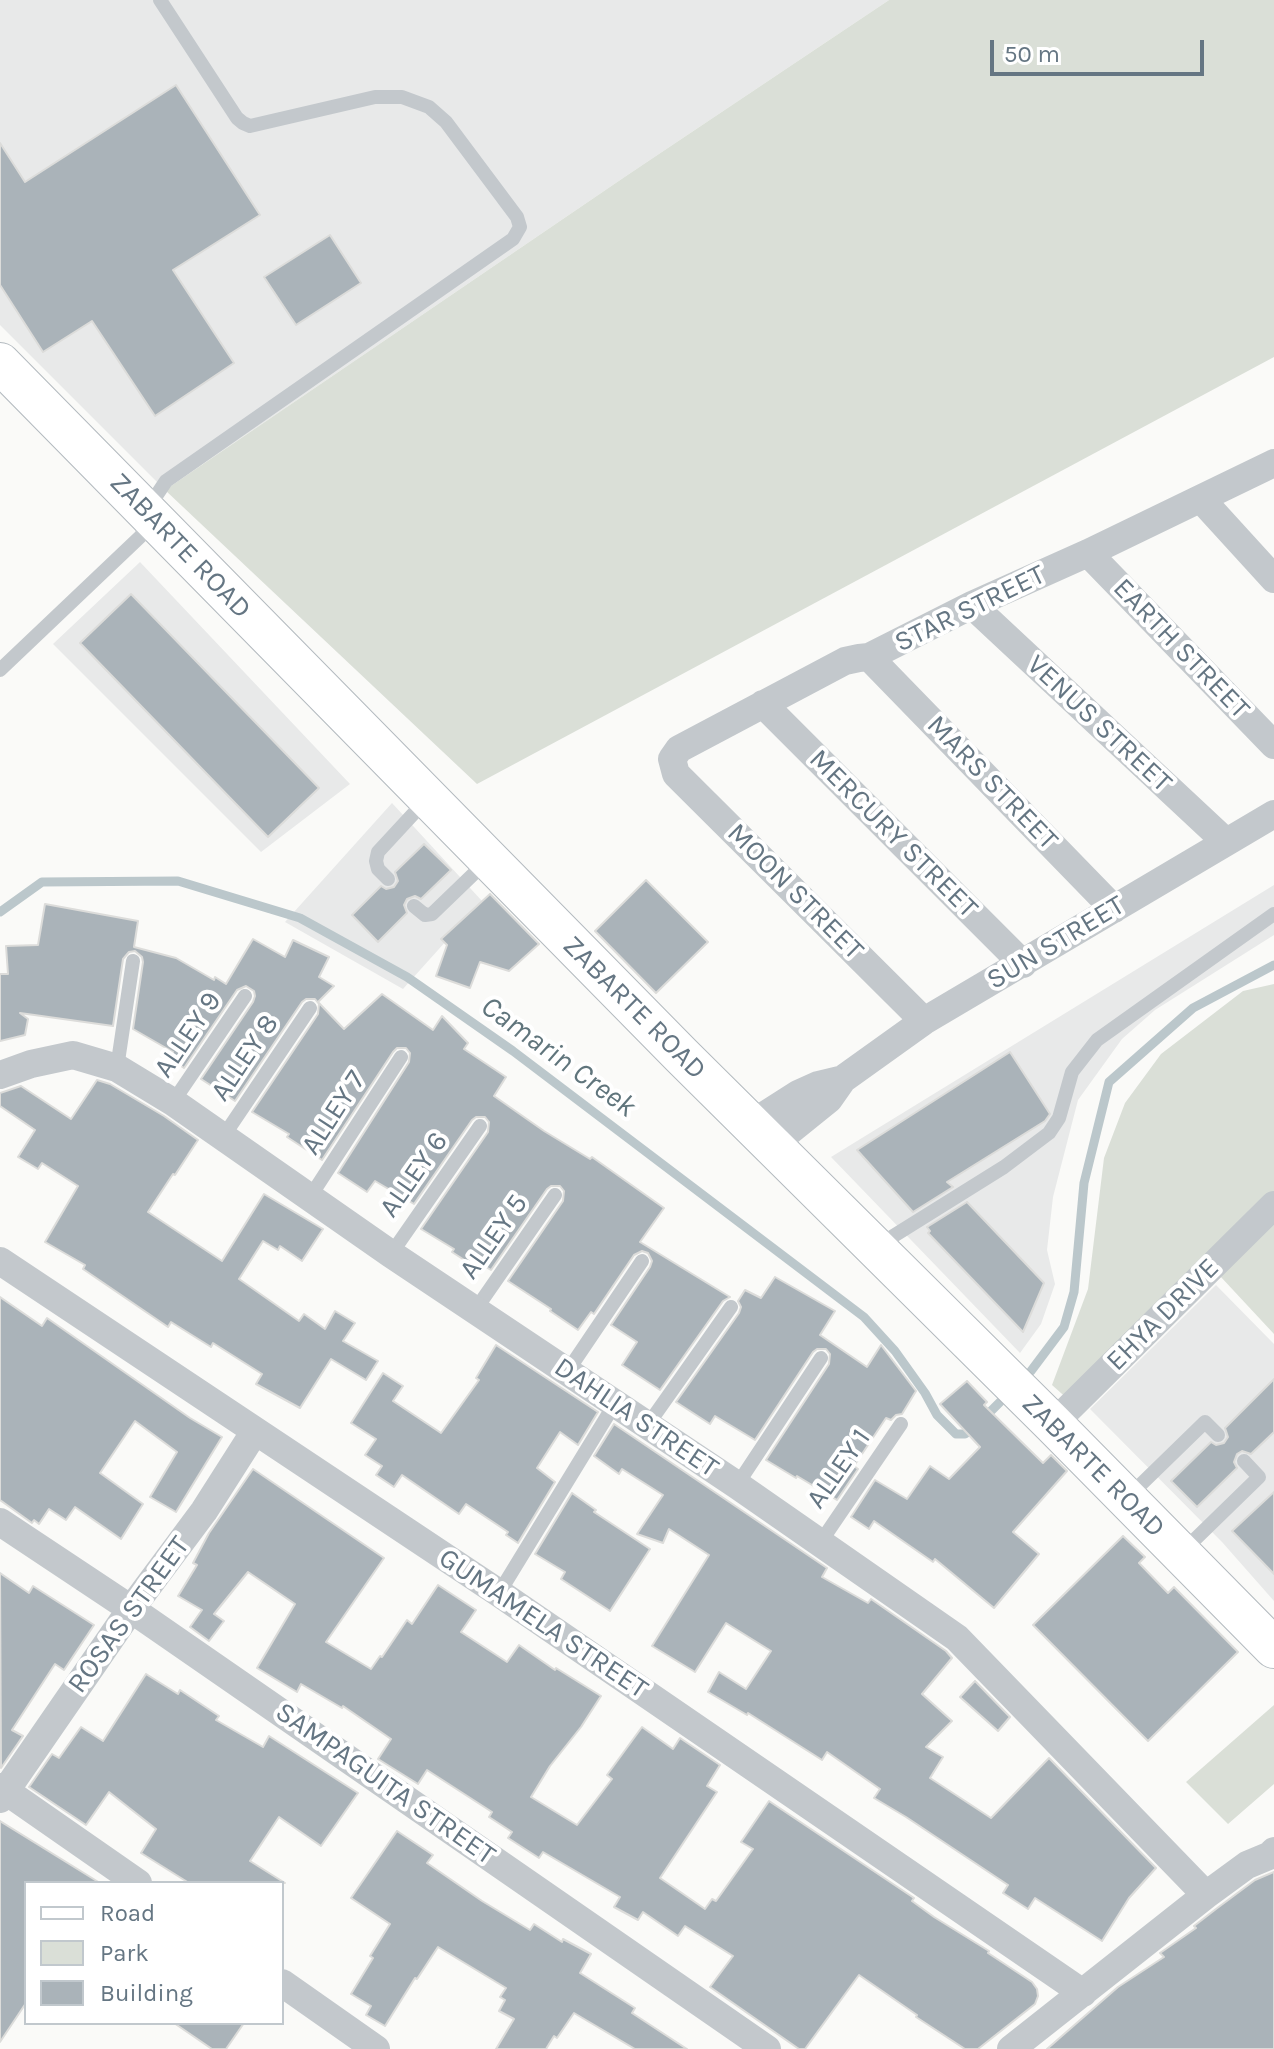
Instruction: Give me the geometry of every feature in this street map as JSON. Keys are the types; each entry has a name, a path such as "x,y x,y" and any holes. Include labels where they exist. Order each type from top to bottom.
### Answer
{"main road":[{"name":"ZABARTE ROAD","path":"0,363 488,860 1274,1648"}],"street":[{"name":"STAR STREET","path":"672,759 679,749 845,661 869,657 972,605 1274,463"},
{"path":"1201,499 1274,579"},
{"name":"EARTH STREET","path":"1088,553 1274,745"},
{"name":"VENUS STREET","path":"972,605 1226,842"},
{"name":"MARS STREET","path":"869,657 1114,909"},
{"name":"MERCURY STREET","path":"763,704 1023,964"},
{"name":"MOON STREET","path":"672,759 676,774 924,1021"},
{"name":"SUN STREET","path":"761,1134 798,1094 843,1079 924,1021 1274,814"},
{"name":"DAHLIA STREET","path":"0,1075 31,1064 73,1055 117,1068 173,1102 391,1254 737,1485 957,1638 1206,1895"},
{"name":"EHYA DRIVE","path":"1053,1424 1274,1205"},
{"name":"GUMAMELA STREET","path":"0,1261 499,1593 1083,1993"},
{"name":"ROSAS STREET","path":"2,1792 204,1511 255,1431"},
{"name":"SAMPAGUITA STREET","path":"0,1522 131,1609 767,2049"},
{"path":"2,1792 135,1881"},
{"path":"1247,1865 1263,1843 1274,1838"},
{"path":"1011,2049 1206,1895 1247,1865 1274,1851"},
{"path":"284,1984 376,2049"}],"lane":[{"path":"0,670 142,535 146,511 166,481 513,239 520,227 517,217 446,122 429,107 402,97 375,97 250,126 243,123 160,0"},
{"path":"388,879 378,869 378,852 428,799"},
{"path":"414,906 425,915 432,914 488,860"},
{"path":"875,1248 1004,1167 1049,1133 1059,1118 1072,1072 1097,1040 1274,914"},
{"path":"117,1068 133,961"},
{"name":"ALLEY 9","path":"173,1102 245,996"},
{"name":"ALLEY 8","path":"223,1137 310,1008"},
{"name":"ALLEY 7","path":"310,1197 401,1057"},
{"name":"ALLEY 6","path":"391,1254 480,1126"},
{"name":"ALLEY 5","path":"476,1309 555,1195"},
{"path":"567,1372 642,1261"},
{"path":"647,1426 731,1307"},
{"path":"737,1485 821,1358"},
{"path":"499,1593 614,1405"},
{"path":"1126,1499 1205,1422 1218,1435"},
{"name":"ALLEY 1","path":"820,1543 901,1424"},
{"path":"1181,1554 1259,1477 1244,1461"}],"shaded area":[{"path":"0,0 889,0 165,490 0,325"},
{"path":"140,562 350,784 261,852 53,644"},
{"path":"392,803 482,901 403,989 285,922"},
{"path":"1274,885 1274,935 1155,1010 1122,1039 1078,1100 1053,1197 1047,1250 1055,1284 1041,1324 1020,1353 831,1157"},
{"path":"1216,1285 1274,1344 1274,1601 1222,1542 1090,1409"}],"green space":[{"path":"889,0 1274,0 1274,357 477,784 165,490"},
{"path":"1274,984 1274,1334 1220,1276 1080,1410 1052,1385 1088,1289 1104,1158 1125,1103 1161,1054 1243,991"},
{"path":"1274,1705 1274,1784 1228,1824 1186,1782"}],"building":[{"path":"176,85 260,215 173,270 234,363 155,416 92,321 43,352 0,285 0,143 25,182"},
{"path":"330,235 361,283 296,325 264,277"},
{"path":"131,594 319,788 268,837 80,643"},
{"path":"424,844 451,870 421,899 415,896 407,899 404,905 407,913 378,942 352,915 381,886 386,889 394,887 398,881 395,872"},
{"path":"646,880 708,942 656,993 595,931"},
{"path":"490,894 539,944 509,971 480,962 470,988 436,976 447,945 441,939"},
{"path":"45,904 138,921 134,947 176,958 226,984 253,939 285,957 293,940 329,957 319,977 334,986 318,1002 344,1029 382,994 433,1030 442,1016 468,1043 464,1049 506,1077 494,1096 544,1131 590,1159 592,1157 664,1208 640,1242 730,1297 723,1301 660,1390 622,1365 637,1342 611,1325 650,1267 652,1261 648,1253 642,1251 634,1255 594,1314 591,1312 578,1330 508,1281 563,1201 564,1191 560,1186 547,1189 491,1270 475,1261 472,1265 452,1252 454,1249 421,1229 488,1132 489,1122 485,1117 472,1120 414,1204 375,1181 367,1192 338,1173 409,1062 410,1053 406,1048 397,1048 393,1052 322,1160 287,1137 289,1134 252,1112 318,1014 319,1004 315,999 302,1002 235,1101 201,1079 253,1002 254,991 246,986 237,990 184,1068 169,1058 173,1052 133,1029 143,962 135,951 129,952 123,959 113,1026 20,1013 28,1019 25,1035 0,1041 0,974 8,974 6,946 38,945"},
{"path":"1010,1052 1050,1114 1045,1121 947,1182 953,1187 913,1212 857,1150"},
{"path":"97,1080 110,1084 164,1116 198,1140 148,1212 222,1261 264,1194 323,1229 302,1261 280,1246 278,1250 263,1241 239,1279 299,1321 304,1314 325,1329 335,1311 355,1323 343,1341 378,1361 366,1380 331,1359 300,1408 256,1384 262,1374 213,1343 211,1347 171,1322 168,1327 83,1269 85,1265 45,1242 78,1186 42,1163 38,1169 18,1157 35,1130 0,1106 0,1093 21,1086 71,1119"},
{"path":"967,1202 1044,1283 1023,1332 928,1233 927,1227"},
{"path":"775,1277 835,1311 820,1335 867,1367 881,1345 916,1391 902,1414 891,1420 886,1418 854,1466 858,1469 837,1500 766,1460 829,1364 830,1354 826,1349 813,1352 755,1440 715,1416 710,1424 676,1402 739,1313 741,1307 738,1301 745,1290 761,1298"},
{"path":"0,1297 42,1326 47,1318 222,1437 176,1512 150,1497 177,1452 135,1421 100,1473 143,1504 121,1539 75,1507 66,1520 49,1509 39,1524 34,1520 32,1523 0,1500"},
{"path":"496,1345 598,1412 578,1445 560,1432 537,1468 555,1482 518,1543 506,1535 508,1532 466,1504 459,1514 402,1475 394,1487 376,1475 382,1466 365,1455 376,1439 351,1423 383,1373 403,1386 393,1401 441,1433 479,1380 476,1378"},
{"path":"1274,1379 1274,1432 1251,1454 1242,1451 1237,1454 1234,1462 1237,1468 1197,1507 1171,1481 1211,1442 1216,1445 1224,1443 1228,1437 1225,1428"},
{"path":"967,1381 987,1402 984,1405 1043,1463 1051,1455 1067,1471 1013,1532 1039,1554 994,1608 935,1559 933,1562 874,1521 869,1529 851,1517 875,1480 907,1499 930,1466 949,1479 980,1447 940,1404"},
{"path":"614,1424 827,1568 822,1577 868,1603 871,1599 946,1651 952,1658 922,1694 952,1721 926,1747 943,1757 930,1778 991,1818 1049,1758 1156,1868 1129,1898 1102,1941 1035,1898 1028,1909 1003,1893 1008,1885 874,1798 880,1789 827,1752 822,1760 748,1713 708,1692 719,1672 746,1689 771,1651 726,1623 695,1672 652,1646 709,1555 669,1529 663,1543 637,1534 663,1495 622,1469 619,1474 594,1456"},
{"path":"253,1469 384,1558 326,1642 371,1669 407,1620 412,1624 438,1585 476,1610 461,1632 507,1662 519,1645 601,1696 531,1797 577,1825 612,1779 607,1775 642,1727 673,1749 680,1738 720,1765 707,1786 717,1792 660,1878 705,1909 712,1899 716,1901 753,1849 741,1842 769,1801 1032,1982 1038,1996 1035,2004 978,2049 965,2049 859,1975 805,2049 799,2049 710,1987 733,1956 685,1926 678,1936 643,1912 638,1920 614,1907 620,1897 543,1852 539,1858 508,1838 512,1832 489,1817 492,1812 427,1770 418,1784 378,1759 391,1739 343,1706 301,1684 297,1692 257,1668 295,1604 248,1572 214,1614 224,1621 209,1641 190,1627 202,1610 178,1596 197,1565 193,1563 209,1533"},
{"path":"1274,1492 1274,1574 1232,1531"},
{"path":"572,1493 596,1510 594,1512 650,1549 610,1611 561,1579 565,1572 535,1554"},
{"path":"1123,1536 1145,1557 1139,1563 1168,1593 1174,1587 1238,1652 1148,1741 1033,1625"},
{"path":"0,1573 29,1593 33,1586 94,1625 64,1670 55,1664 12,1730 23,1736 1,1768"},
{"path":"146,1674 178,1694 180,1690 219,1716 216,1720 263,1747 269,1736 358,1793 321,1846 279,1817 250,1861 282,1881 186,1881 141,1853 156,1829 109,1792 86,1825 29,1787 52,1754 59,1758 81,1727 103,1741"},
{"path":"975,1681 1010,1717 998,1731 960,1697"},
{"path":"0,1821 97,1881 24,1881 24,2006 0,2042"},
{"path":"397,1831 433,1855 427,1863 482,1901 530,1930 534,1924 562,1942 563,1939 591,1954 580,1973 635,2008 632,2013 687,2049 635,2049 574,2013 546,2049 496,2049 514,2019 499,2011 505,2000 500,1997 506,1988 438,1947 385,2026 366,2015 371,2006 351,1994 390,1924 351,1898"},
{"path":"1274,1872 1274,2049 1047,2049 1118,1987 1164,1957 1160,1953 1196,1928 1194,1926 1255,1880"},
{"path":"177,2025 243,2025 226,2049 212,2049"}],"waterway":[{"name":"Camarin Creek","path":"0,912 42,882 178,881 300,918 407,977 513,1051 864,1317 895,1351 937,1415 956,1434 965,1434 974,1428 1000,1402"},
{"name":"Camarin Creek","path":"1031,1371 1064,1327 1074,1292 1084,1183 1109,1082 1193,1008 1274,965"}]}
